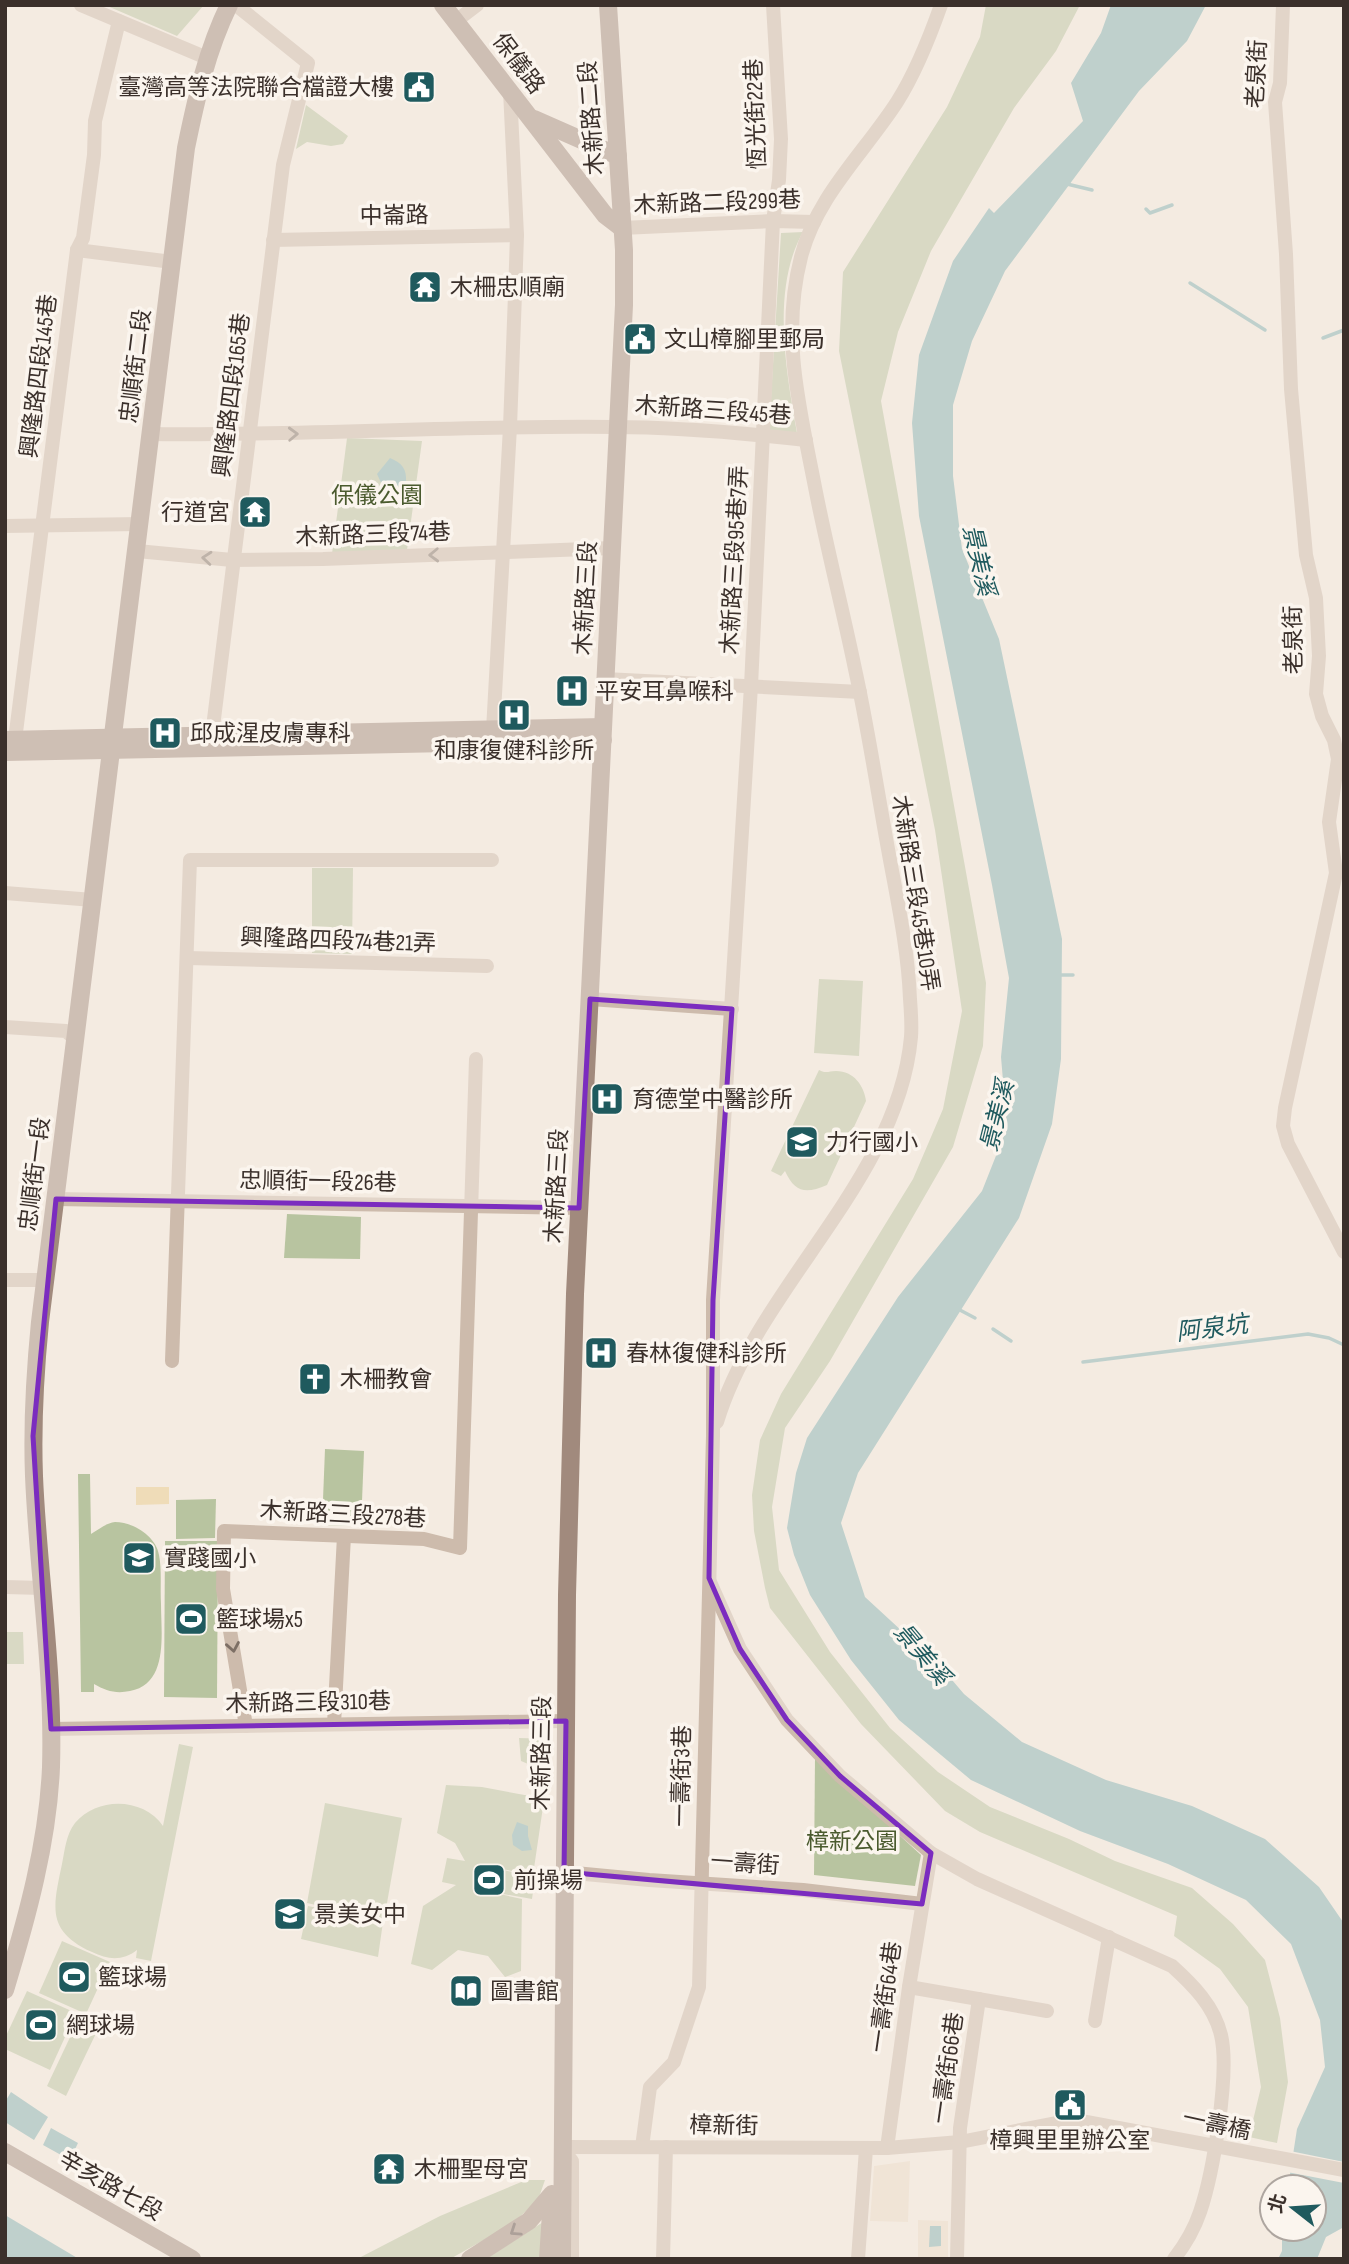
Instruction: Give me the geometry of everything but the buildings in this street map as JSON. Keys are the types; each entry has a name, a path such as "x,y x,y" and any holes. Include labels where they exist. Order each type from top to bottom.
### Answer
{"main road":[{"name":"忠順街二段","path":"113,744 186,148 207,58 229,5"},
{"name":"保儀路","path":"443,5 605,215 622,228"},
{"name":"木新路二段","path":"608,5 622,228"},
{"path":"531,118 618,156"},
{"name":"木新路三段","path":"562,2259 564,1872 573,1363 624,305 622,228"},
{"path":"113,744 212,735 493,730 603,734"},
{"path":"13,746 603,734"},
{"name":"忠順街一段","path":"5,1990 24,1926 40,1852 50,1770 51,1728 34,1477 36,1361 113,744"},
{"name":"木新路三段","path":"548,2259 555,2159 561,2147"},
{"name":"辛亥路七段","path":"5,2152 192,2259"},
{"path":"470,2259 529,2221 552,2194"}],"street":[{"path":"81,5 207,58"},
{"name":"興隆路四段165巷","path":"212,735 283,165 309,63 236,5"},
{"path":"456,22 477,5"},
{"name":"恆光街22巷","path":"762,435 773,221 781,139 773,5"},
{"name":"木新路三段45巷10弄","path":"712,1441 722,1405 736,1371 776,1303 879,1143 897,1103 912,1034 908,961 860,692 806,440 792,361 790,327 801,258 814,222 837,183 895,104 914,73 941,5"},
{"name":"老泉街","path":"1283,5 1280,83 1275,102 1286,254 1291,389 1306,555 1315,598 1319,656 1316,694 1322,716 1334,740 1339,769 1329,822 1336,873 1283,1126 1287,1143 1344,1252"},
{"name":"興隆路四段145巷","path":"13,746 77,250 82,238 94,155 95,121 119,21"},
{"path":"493,730 510,427 517,235 510,91"},
{"name":"木新路二段299巷","path":"622,228 773,221 814,222"},
{"name":"中崙路","path":"273,240 517,235"},
{"path":"77,250 172,262"},
{"name":"木新路三段45巷","path":"151,434 249,435 510,427 618,427 806,440"},
{"name":"木新路三段95巷7弄","path":"712,1441 713,1300 751,686 762,435"},
{"path":"5,526 140,524"},
{"name":"木新路三段74巷","path":"136,551 232,560 612,548"},
{"path":"606,679 860,692"},
{"path":"172,1361 190,860 492,860"},
{"path":"5,893 93,900"},
{"name":"興隆路四段74巷21弄","path":"188,958 487,966"},
{"path":"590,999 732,1009"},
{"path":"5,1027 66,1031 75,1039"},
{"path":"471,1206 476,1059"},
{"name":"忠順街一段26巷","path":"55,1199 579,1208"},
{"name":"木新路三段278巷","path":"246,1726 223,1589 224,1531 424,1539 460,1548 471,1206"},
{"path":"5,1280 46,1280"},
{"name":"一壽街3巷","path":"642,2147 650,2087 674,2062 699,1987 712,1441"},
{"path":"334,1724 344,1536"},
{"path":"709,1573 740,1649 787,1720 840,1776 931,1853 977,1878 1172,1966 1193,1985 1210,2008 1221,2034 1224,2063 1213,2157 1200,2214 1174,2259"},
{"path":"5,1587 42,1588"},
{"name":"木新路三段310巷","path":"51,1728 566,1721"},
{"name":"一壽街64巷","path":"887,2148 931,1853"},
{"name":"一壽街","path":"564,1872 803,1890 922,1904"},
{"path":"1095,2021 1109,1937"},
{"path":"909,1987 1047,2011"},
{"name":"一壽街66巷","path":"957,2259 960,2142 979,1999"},
{"name":"一壽橋","path":"960,2142 1056,2123 1081,2121 1344,2171"},
{"name":"樟新街","path":"561,2147 866,2149 960,2142"},
{"name":"木新路三段","path":"561,2147 572,2161 572,2259"},
{"path":"663,2259 666,2147"},
{"path":"858,2259 866,2149"}],"highlighted area":[{"path":"590,999 732,1009 713,1300 709,1578 740,1649 787,1720 840,1776 931,1853 922,1904 564,1872 566,1721 51,1729 33,1436 56,1199 579,1208"}],"green space":[{"path":"105,5 204,5 177,36"},
{"path":"986,5 1080,5 1056,51 1014,108 931,251 898,332 881,401 986,983 983,1046 953,1147 830,1361 785,1428 772,1507 779,1570 830,1652 890,1728 938,1772 990,1807 1115,1861 1192,1888 1233,1924 1265,1960 1280,2018 1288,2082 1277,2143 1249,2137 1261,2087 1248,2007 1220,1969 1174,1936 1177,1916 980,1832 945,1811 861,1724 770,1608 754,1531 752,1495 760,1440 781,1394 913,1179 943,1109 962,1011 935,830 839,351 843,272 947,107 980,37"},
{"path":"306,105 348,136 343,144 331,146 307,142 296,149"},
{"path":"803,232 793,254 784,304 786,357 797,433 769,430 781,233"},
{"name":"保儀公園","path":"347,438 422,441 407,550 332,554"},
{"path":"312,868 353,868 352,954 312,953"},
{"path":"819,979 863,981 859,1056 814,1053"},
{"path":"819,1070 842,1072 853,1077 863,1090 866,1101 827,1185 813,1190 802,1190 793,1184 785,1171 781,1176 771,1171"},
{"path":"287,1214 361,1217 360,1259 284,1258"},
{"path":"325,1449 364,1451 361,1526 322,1525"},
{"path":"78,1474 90,1474 91,1534 115,1522 129,1524 149,1536 159,1555 162,1629 160,1656 151,1679 143,1686 130,1691 111,1691 94,1684 94,1692 81,1692"},
{"path":"216,1499 215,1538 176,1539 176,1500"},
{"name":"籃球場x5","path":"165,1541 218,1541 217,1698 164,1697"},
{"path":"5,1632 23,1632 24,1664 5,1664"},
{"path":"519,1738 553,1739 533,1875 481,1865 535,1877 532,1899 486,1891 522,1899 521,1971 505,1977 488,1956 458,1950 432,1970 411,1964 423,1906 456,1885 442,1882 447,1858 465,1861 455,1843 437,1833 446,1785 482,1787 530,1796 538,1777 533,1766 521,1761"},
{"path":"179,1744 193,1747 151,1961 136,1958 137,1950 121,1958 98,1955 77,1944 67,1935 56,1916 56,1893 70,1832 85,1814 96,1808 120,1804 144,1810 163,1826"},
{"name":"樟新公園","path":"815,1758 921,1855 915,1886 814,1875"},
{"path":"325,1803 402,1818 384,1920 307,1903"},
{"path":"308,1906 383,1922 378,1957 301,1939"},
{"name":"籃球場","path":"62,1941 110,1962 86,2014 39,1993"},
{"name":"網球場","path":"27,1991 76,2013 50,2070 5,2049 5,2038"},
{"path":"81,2014 100,2025 66,2096 47,2086"},
{"path":"526,2180 545,2180 538,2200 512,2224 450,2259 357,2259 440,2216"},
{"path":"542,2223 540,2259 486,2259 540,2224"}],"sand":[{"path":"136,1487 169,1487 169,1504 136,1505"}],"shaded area":[{"path":"910,2161 908,2222 870,2221 874,2166"},
{"path":"918,2220 948,2221 948,2258 918,2257"}],"water":[{"name":"景美溪","path":"1111,5 1206,5 1187,41 1139,91 1005,271 972,341 953,405 953,476 962,549 999,639 1062,939 1061,1059 1052,1124 1019,1218 858,1473 841,1523 865,1597 941,1667 964,1694 1022,1742 1106,1780 1192,1806 1265,1839 1319,1887 1343,1922 1344,2227 1328,2236 1328,2173 1290,2173 1297,2129 1325,2067 1320,2020 1291,1944 1246,1900 1168,1864 1080,1831 971,1780 899,1720 851,1660 810,1595 794,1555 787,1528 796,1473 807,1438 898,1297 982,1191 1007,1128 1001,1057 1009,978 919,516 912,423 919,355 953,261 989,208 994,213 1083,121 1071,83 1101,33"},
{"path":"390,458 403,467 406,482 390,494 377,474"},
{"path":"517,1822 528,1826 532,1850 522,1851 513,1845 512,1835"},
{"path":"11,2092 48,2117 34,2140 5,2122 5,2102"},
{"path":"51,2128 78,2143 70,2160 43,2145"},
{"path":"5,2215 79,2259 5,2259"},
{"path":"930,2226 941,2226 941,2246 929,2247"},
{"path":"1282,2243 1324,2243 1317,2259 1278,2259"}],"pier":[{"path":"1290,2151 1344,2162 1344,2183 1328,2180 1328,2173 1287,2172"}],"waterway":[{"path":"1067,184 1092,190"},
{"path":"1146,209 1150,213 1172,205"},
{"path":"1190,283 1265,330"},
{"path":"1323,338 1344,330"},
{"path":"1058,975 1073,975"},
{"name":"阿泉坑","path":"958,1309 975,1318"},
{"name":"阿泉坑","path":"993,1329 1011,1341"},
{"name":"阿泉坑","path":"1083,1362 1308,1334 1329,1338 1344,1345"}],"place":[{"name":"臺灣高等法院聯合檔證大樓","path":"419,87"},
{"name":"木柵忠順廟","path":"425,287"},
{"name":"文山樟腳里郵局","path":"640,339"},
{"name":"行道宮","path":"255,512"},
{"name":"平安耳鼻喉科","path":"572,691"},
{"name":"和康復健科診所","path":"514,715"},
{"name":"邱成湦皮膚專科","path":"165,733"},
{"name":"育德堂中醫診所","path":"607,1099"},
{"name":"力行國小","path":"802,1142"},
{"name":"春林復健科診所","path":"601,1353"},
{"name":"木柵教會","path":"315,1379"},
{"name":"實踐國小","path":"139,1558"},
{"name":"籃球場x5","path":"191,1619"},
{"name":"前操場","path":"489,1880"},
{"name":"景美女中","path":"290,1914"},
{"name":"籃球場","path":"74,1977"},
{"name":"圖書館","path":"466,1991"},
{"name":"網球場","path":"41,2025"},
{"name":"樟興里里辦公室","path":"1070,2105"},
{"name":"木柵聖母宮","path":"389,2169"}]}
